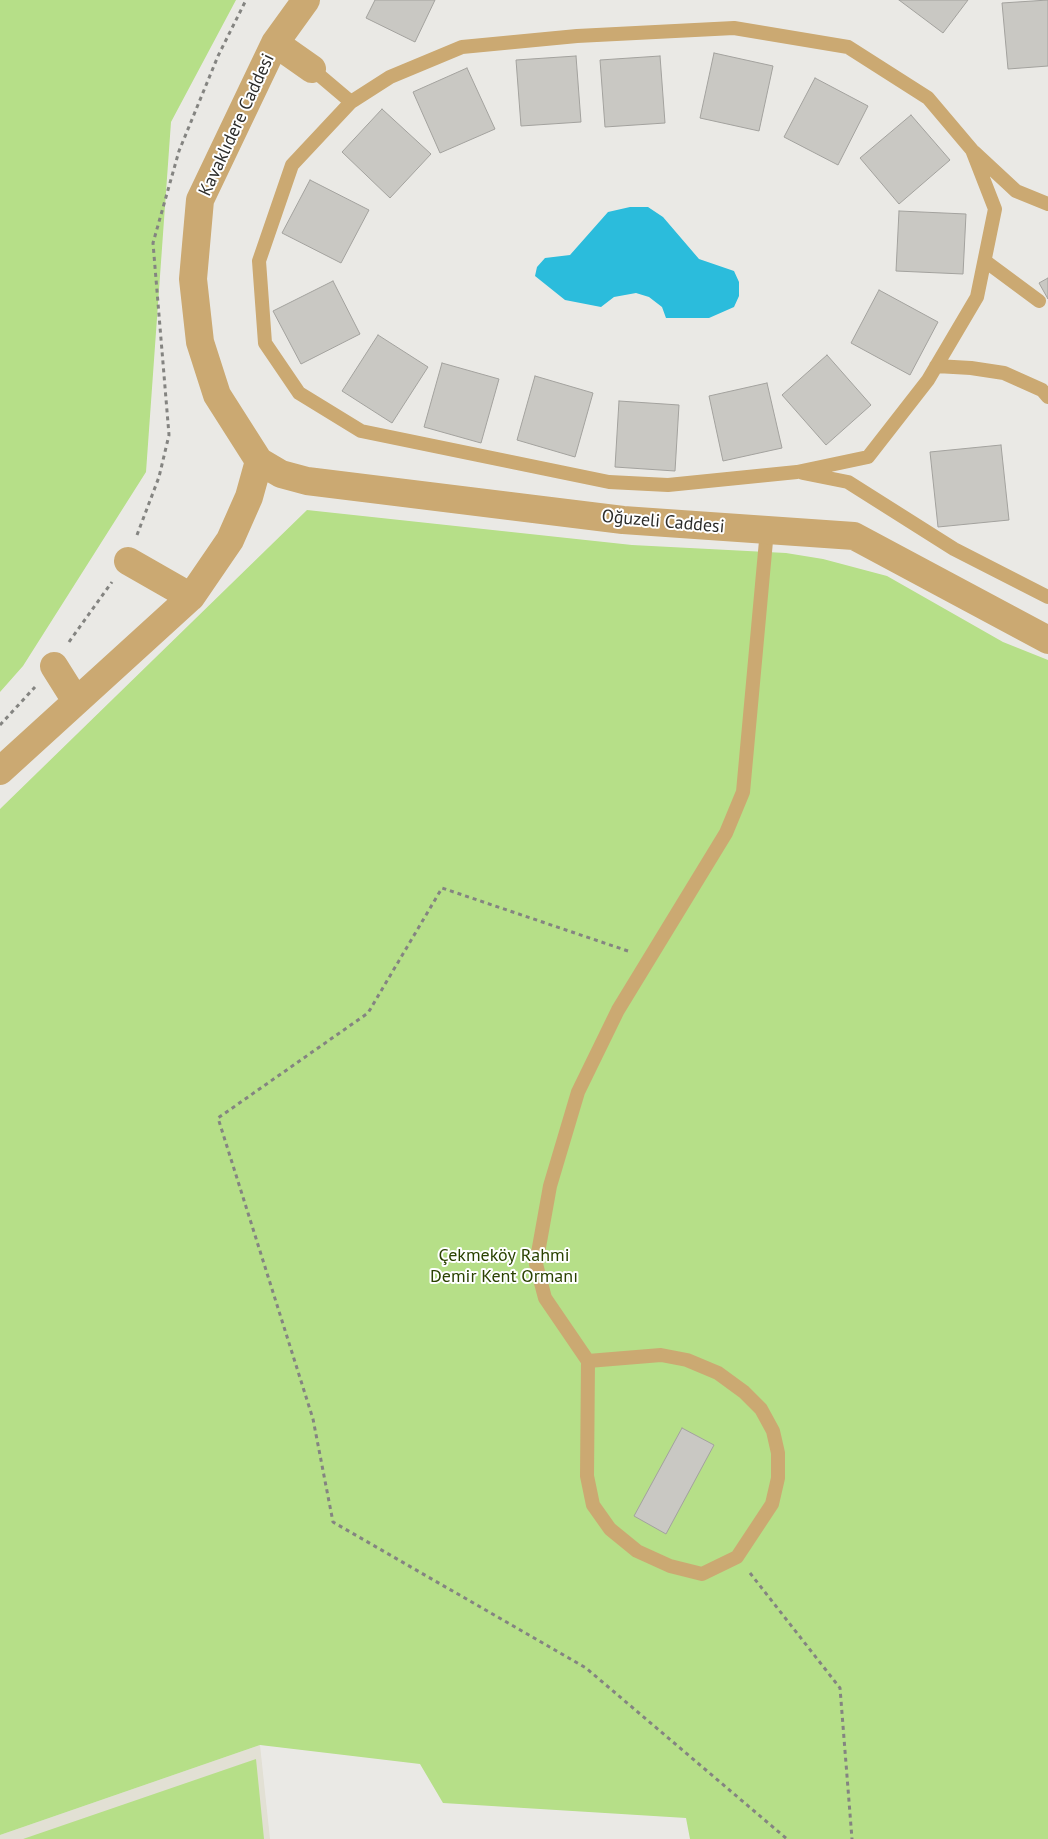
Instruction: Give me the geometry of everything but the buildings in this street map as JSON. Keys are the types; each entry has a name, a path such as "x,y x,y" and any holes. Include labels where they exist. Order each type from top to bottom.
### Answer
{"street":[{"name":"Kavaklıdere Caddesi","path":"259,461 217,395 200,342 193,279 200,200 275,43 306,0"},
{"name":"Kavaklıdere Caddesi","path":"275,43 312,69"},
{"path":"0,771 192,597 230,540 249,497 259,461"},
{"name":"Oğuzeli Caddesi","path":"259,461 281,474 307,481 623,520 854,536 1048,640"},
{"path":"128,561 192,597"},
{"path":"54,666 76,701"}],"lane":[{"path":"972,150 995,209 978,297 936,366 868,457 798,472 668,485 609,482 362,431 299,393 265,343 259,261 292,165 351,102 390,77 462,47 577,36 734,28 848,47 928,98 972,150 1016,191 1048,204"},
{"path":"312,69 351,102"},
{"path":"985,261 1039,302"},
{"path":"936,366 971,368 1004,373 1042,390 1048,397"},
{"path":"798,472 848,482 954,549 1048,597"},
{"path":"588,1361 661,1355 687,1360 718,1373 744,1392 761,1409 773,1432 778,1454 778,1478 772,1504 737,1557 702,1574 670,1566 637,1551 610,1529 593,1505 587,1476 588,1361 545,1298 536,1264 550,1186 578,1092 618,1010 726,833 743,792 767,530"}],"path":[{"path":"0,725 54,666 128,561 159,477 169,435 153,243 178,151 218,56 246,0"},
{"path":"650,959 442,888 368,1013 218,1118 313,1420 333,1522 586,1668 787,1839"},
{"path":"737,1557 840,1688 852,1839"}],"shaded area":[{"path":"260,1745 270,1839 0,1839 0,1835"}],"green space":[{"path":"0,0 236,0 171,122 146,472 23,666 0,692"},
{"name":"Çekmeköy Rahmi Demir Kent Ormanı","path":"307,510 632,545 786,553 823,559 887,576 1003,642 1048,660 1048,1839 690,1839 686,1818 443,1803 420,1764 260,1745 0,1835 0,809"},
{"path":"256,1759 264,1839 23,1839"}],"water":[{"path":"630,207 648,207 663,217 699,259 734,271 739,282 739,296 734,307 709,318 666,318 662,307 649,297 636,293 614,297 601,307 565,300 535,276 537,267 545,258 570,255 608,212"}]}
